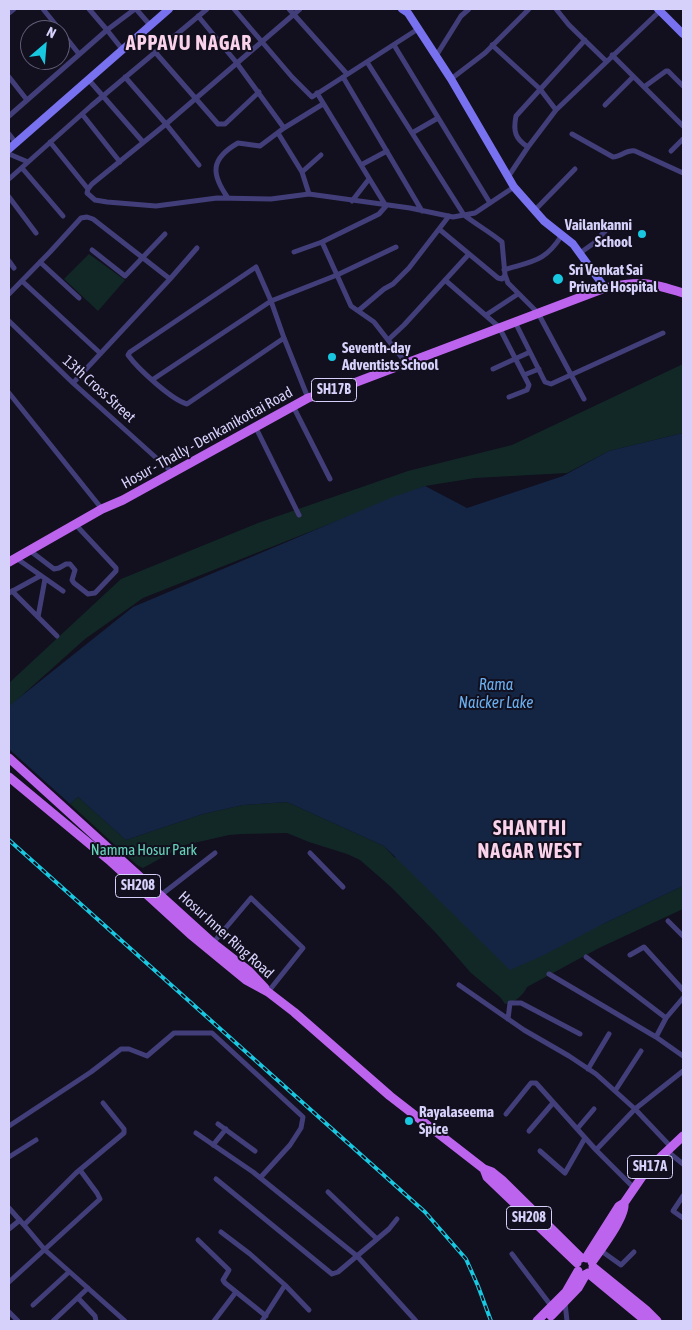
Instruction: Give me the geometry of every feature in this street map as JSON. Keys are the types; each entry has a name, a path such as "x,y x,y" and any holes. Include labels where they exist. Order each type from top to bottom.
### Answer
{"main road":[{"name":"Hosur - Thally - Denkanikottai Road","path":"12,560 102,509 123,500 308,398 605,288 643,282 683,293"},
{"name":"Hosur Inner Ring Road","path":"9,758 213,942 249,971 268,992 390,1096 484,1170 492,1172 502,1180 585,1266 646,1321"},
{"name":"Hosur Inner Ring Road","path":"9,777 109,860 190,934 246,980 268,992"},
{"name":"SH17A","path":"546,1321 578,1288 585,1266 619,1206 624,1203 646,1171 683,1136"},
{"name":"SH17A","path":"537,1321 566,1292 585,1266 600,1250 624,1209 624,1203"},
{"name":"Hosur Inner Ring Road","path":"585,1266 646,1310 657,1321"}],"street":[{"path":"9,13 14,9"},
{"path":"43,9 52,20"},
{"path":"89,9 122,49"},
{"path":"9,116 107,30 136,9 150,25"},
{"path":"9,149 169,9"},
{"path":"9,180 82,114 207,9"},
{"path":"234,9 312,97 418,29"},
{"path":"289,9 345,76 386,151 422,211"},
{"path":"88,188 300,9"},
{"path":"402,9 408,13 451,79 514,187 535,210 573,244 605,288"},
{"path":"436,56 461,16 469,9"},
{"path":"451,79 492,46 528,9"},
{"path":"556,9 569,25 606,61"},
{"path":"508,177 556,110 660,9 683,34"},
{"path":"198,16 236,62 284,128"},
{"path":"528,147 520,142 516,136 514,127 516,116 585,40"},
{"path":"70,43 79,54"},
{"path":"394,45 490,203"},
{"path":"492,46 540,89 556,110"},
{"path":"155,52 218,124 225,124 259,92"},
{"path":"612,55 683,126"},
{"path":"367,62 464,215 502,242 504,273 508,283 538,313 584,399"},
{"path":"644,87 663,71 668,72 683,86"},
{"path":"9,77 27,100"},
{"path":"125,77 199,165"},
{"path":"605,105 634,77"},
{"path":"88,79 143,142"},
{"path":"317,94 386,206"},
{"path":"228,198 216,180 215,169 225,151 238,143 260,146 284,128 323,104"},
{"path":"82,114 120,162"},
{"path":"412,133 438,118"},
{"path":"278,133 302,172 309,194"},
{"path":"9,134 16,142"},
{"path":"572,134 613,157 631,150 683,173"},
{"path":"671,151 683,139"},
{"path":"50,142 88,188 87,193 95,200 156,206 217,198 271,199 309,194 449,216 476,213 514,187"},
{"path":"361,165 386,151"},
{"path":"9,154 28,162"},
{"path":"302,172 321,155"},
{"path":"22,168 63,216"},
{"path":"535,210 575,169"},
{"path":"352,202 370,179"},
{"path":"9,197 36,233"},
{"path":"294,252 322,242 379,214 386,206"},
{"path":"358,311 410,268 449,216"},
{"path":"9,294 81,218 87,217 93,219 170,279"},
{"path":"580,253 594,244 608,228"},
{"path":"440,229 498,278 502,279 504,273 544,257 554,248 562,235"},
{"path":"92,250 125,276 165,234"},
{"path":"322,242 338,275 344,295 351,306 374,322 406,362"},
{"path":"152,380 271,301 338,275 396,247"},
{"path":"72,383 197,248"},
{"path":"388,340 469,254"},
{"path":"9,262 14,268"},
{"path":"40,262 79,298"},
{"path":"284,338 187,404 176,399 152,380 128,355 256,267 308,398"},
{"path":"445,280 499,328 529,384 528,388 508,397"},
{"path":"22,281 100,353"},
{"path":"486,315 518,294"},
{"name":"13th Cross Street","path":"9,321 72,383 173,473"},
{"path":"515,322 547,383 551,384 663,333"},
{"path":"493,369 530,352"},
{"path":"524,375 539,369"},
{"path":"9,393 102,509"},
{"path":"293,406 330,479"},
{"path":"255,426 300,515"},
{"path":"29,550 54,569 70,564 75,570 72,580 74,583 88,594 95,593 116,571 116,568 75,524"},
{"path":"12,560 43,577 62,591"},
{"path":"43,577 10,592 57,636"},
{"path":"38,617 43,577"},
{"path":"161,895 215,853"},
{"path":"310,853 343,887"},
{"path":"213,942 251,898 303,948 268,992"},
{"path":"668,921 683,936"},
{"path":"630,955 644,947 683,990"},
{"path":"586,957 666,1018"},
{"path":"549,974 656,1037 683,1056"},
{"path":"459,985 508,1019 588,1069 635,1109 683,1164"},
{"path":"656,1037 666,1018 683,998"},
{"path":"508,1019 510,1004 521,1003 580,1034"},
{"path":"9,1118 11,1124 91,1072 121,1049 129,1049 147,1056 174,1033 212,1033 303,1117 301,1128 290,1145 260,1178"},
{"path":"588,1069 609,1034"},
{"path":"615,1091 641,1051"},
{"path":"596,1150 635,1109 683,1071"},
{"path":"506,1114 531,1083 534,1082 596,1150 634,1188"},
{"path":"24,1225 80,1170 124,1133 124,1129 103,1103"},
{"path":"529,1131 554,1103"},
{"path":"577,1129 594,1109"},
{"path":"218,1124 255,1151"},
{"path":"213,1145 226,1129"},
{"path":"196,1133 260,1178 357,1256 416,1321"},
{"path":"540,1150 565,1174 585,1138"},
{"path":"9,1158 36,1140"},
{"path":"9,1282 100,1199 97,1192 80,1170"},
{"path":"216,1179 332,1274 338,1272 398,1219"},
{"path":"328,1192 377,1239"},
{"path":"683,1196 671,1213 683,1218"},
{"path":"9,1208 45,1250 125,1321"},
{"path":"9,1229 20,1220"},
{"path":"221,1232 250,1254 309,1310"},
{"path":"198,1240 228,1268 229,1272 224,1281 266,1316"},
{"path":"600,1250 621,1265 634,1252"},
{"path":"512,1254 552,1307"},
{"path":"33,1305 69,1272"},
{"path":"262,1321 285,1286"},
{"path":"53,1321 88,1288"},
{"path":"214,1321 236,1292"},
{"path":"78,1298 95,1316 96,1321"},
{"path":"565,1303 567,1321"},
{"path":"9,1312 18,1321"}],"green space":[{"path":"89,254 125,280 98,311 64,279"},
{"path":"683,364 683,433 609,451 567,473 475,478 425,486 143,598 85,639 9,707 9,683 121,579 258,523 408,471 512,445"},
{"name":"Namma Hosur Park","path":"78,797 126,840 203,814 243,805 287,802 384,846 394,857 601,925 683,886 683,909 599,948 527,987 518,998 505,1004 501,998 471,973 436,933 391,887 360,860 287,833 242,834 185,845 143,868 137,865 70,804"}],"water":[{"name":"Rama Naicker Lake","path":"683,433 683,886 601,925 542,956 510,970 384,846 287,802 243,805 203,814 126,840 78,797 70,804 9,749 9,706 133,607 393,497 425,486 467,508 563,476 609,451"}],"railway":[{"path":"9,840 425,1212 466,1259 491,1321"}],"place":[{"name":"Vailankanni School","path":"642,234"},
{"name":"Sri Venkat Sai Private Hospital","path":"558,279"},
{"name":"Seventh-day Adventists School","path":"332,357"},
{"name":"Rayalaseema Spice","path":"409,1121"}],"district":[{"name":"APPAVU NAGAR","path":"189,44"},
{"name":"SHANTHI NAGAR WEST","path":"530,840"}]}
